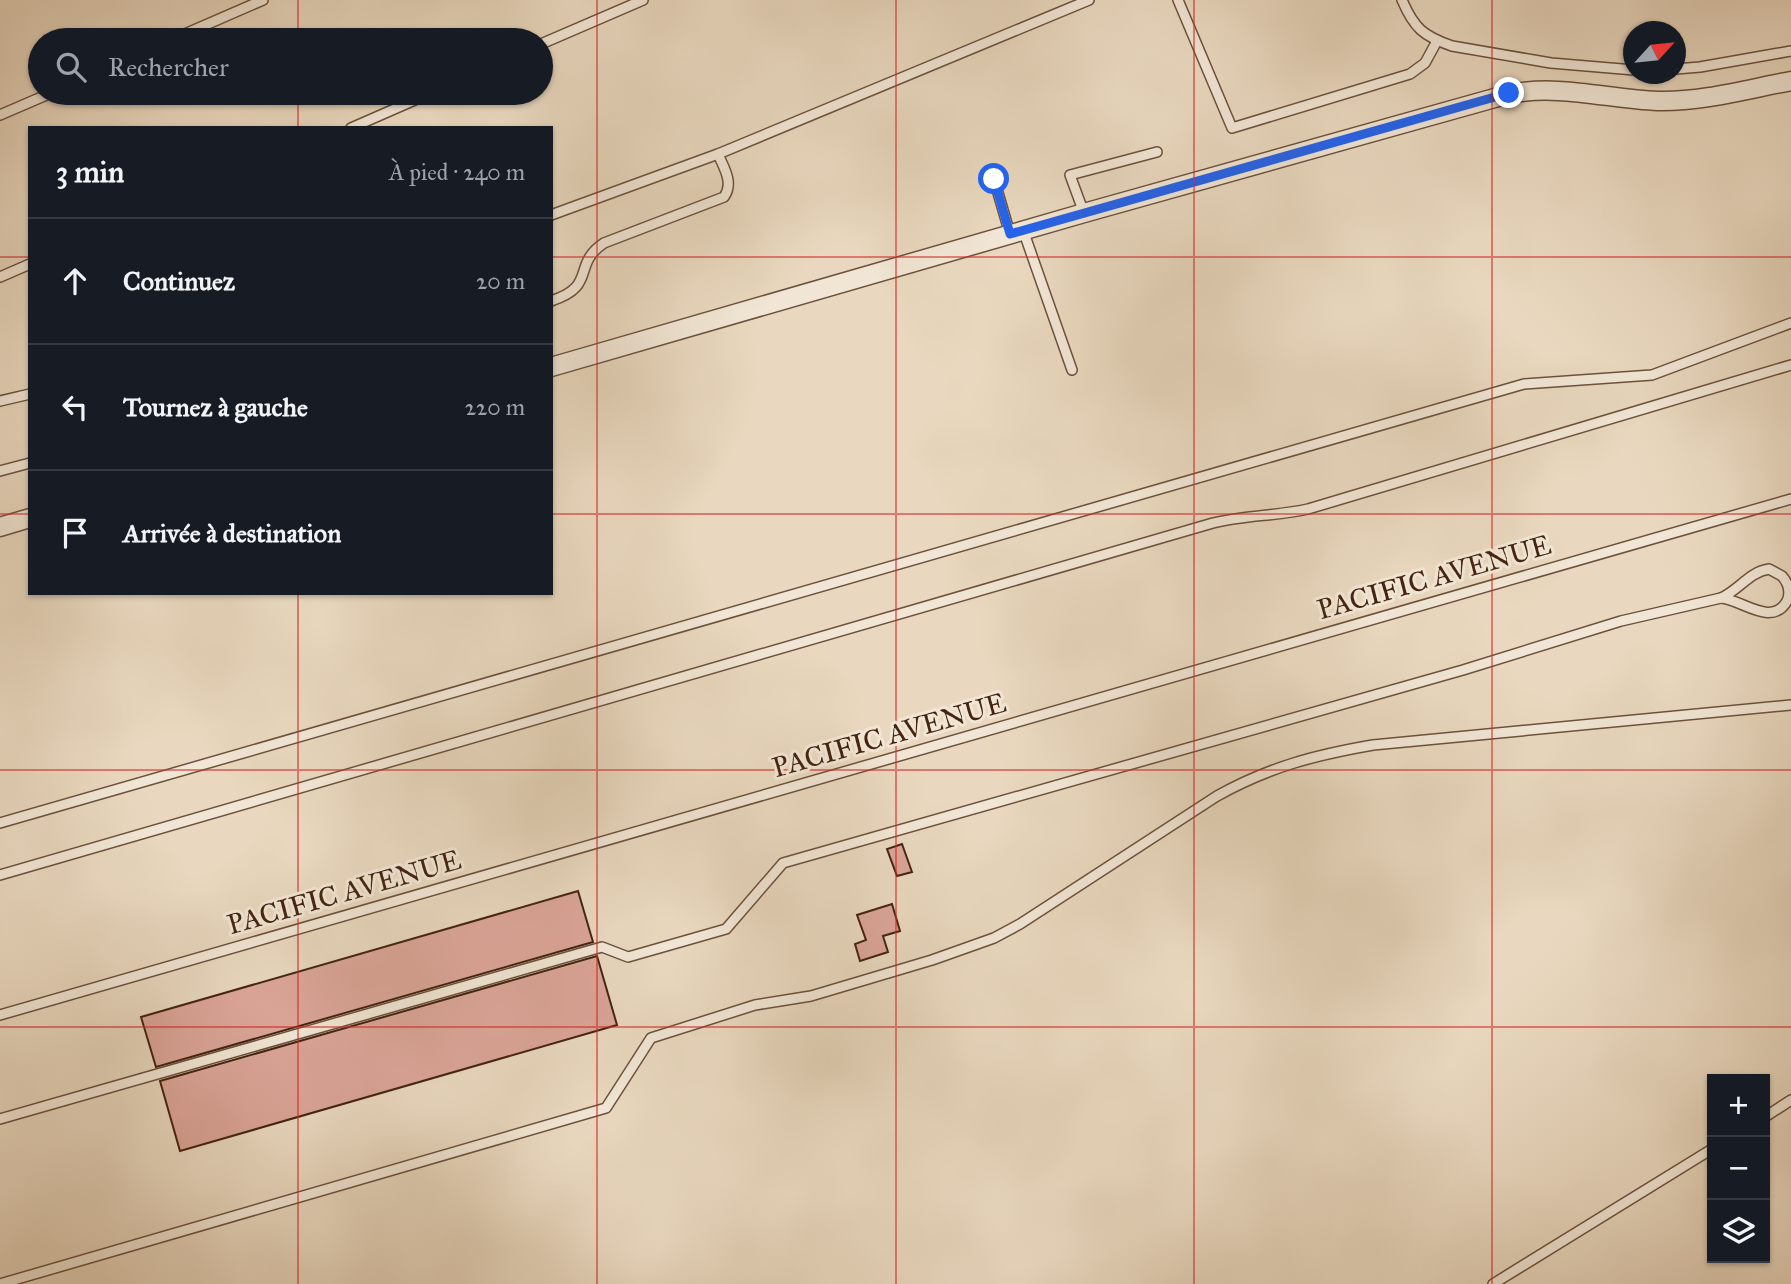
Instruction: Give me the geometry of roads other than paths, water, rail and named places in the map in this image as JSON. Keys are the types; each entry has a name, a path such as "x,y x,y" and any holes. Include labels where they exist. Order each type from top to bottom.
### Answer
{"street":[{"path":"553,366 1084,212 1509,93 1554,90 1671,100 1718,95 1791,81"},
{"path":"0,527 28,519"}],"lane":[{"path":"199,28 263,0"},
{"path":"553,39 643,0"},
{"path":"553,214 718,154 1089,0"},
{"path":"1178,0 1232,128 1410,74 1421,68 1437,41"},
{"path":"1402,0 1416,28 1437,41 1452,46 1551,63 1623,69"},
{"path":"1686,68 1791,51"},
{"path":"0,115 28,103"},
{"path":"356,126 404,105"},
{"path":"1084,212 1070,175 1157,152"},
{"path":"553,301 568,296 579,287 590,255 604,243 724,197 729,180 718,154"},
{"path":"994,179 1072,370"},
{"path":"0,277 28,265"},
{"path":"0,823 1524,384 1652,375 1791,323"},
{"path":"0,875 1213,523 1308,509 1791,365"},
{"path":"0,401 28,394"},
{"path":"0,471 28,464"},
{"name":"PACIFIC AVENUE","path":"0,1015 1791,499"},
{"path":"0,1119 602,947 628,957 726,929 783,863 1463,670 1621,621 1721,598 1730,598 1756,611 1769,613 1782,608 1789,589 1787,582 1776,571 1761,570 1721,598"},
{"path":"0,1284 606,1108 650,1038 755,1005 824,992 942,957 994,938 1020,924 1217,796 1244,781 1304,758 1373,745 1791,705"},
{"path":"1770,1113 1791,1100"},
{"path":"1495,1283 1707,1152"}]}
